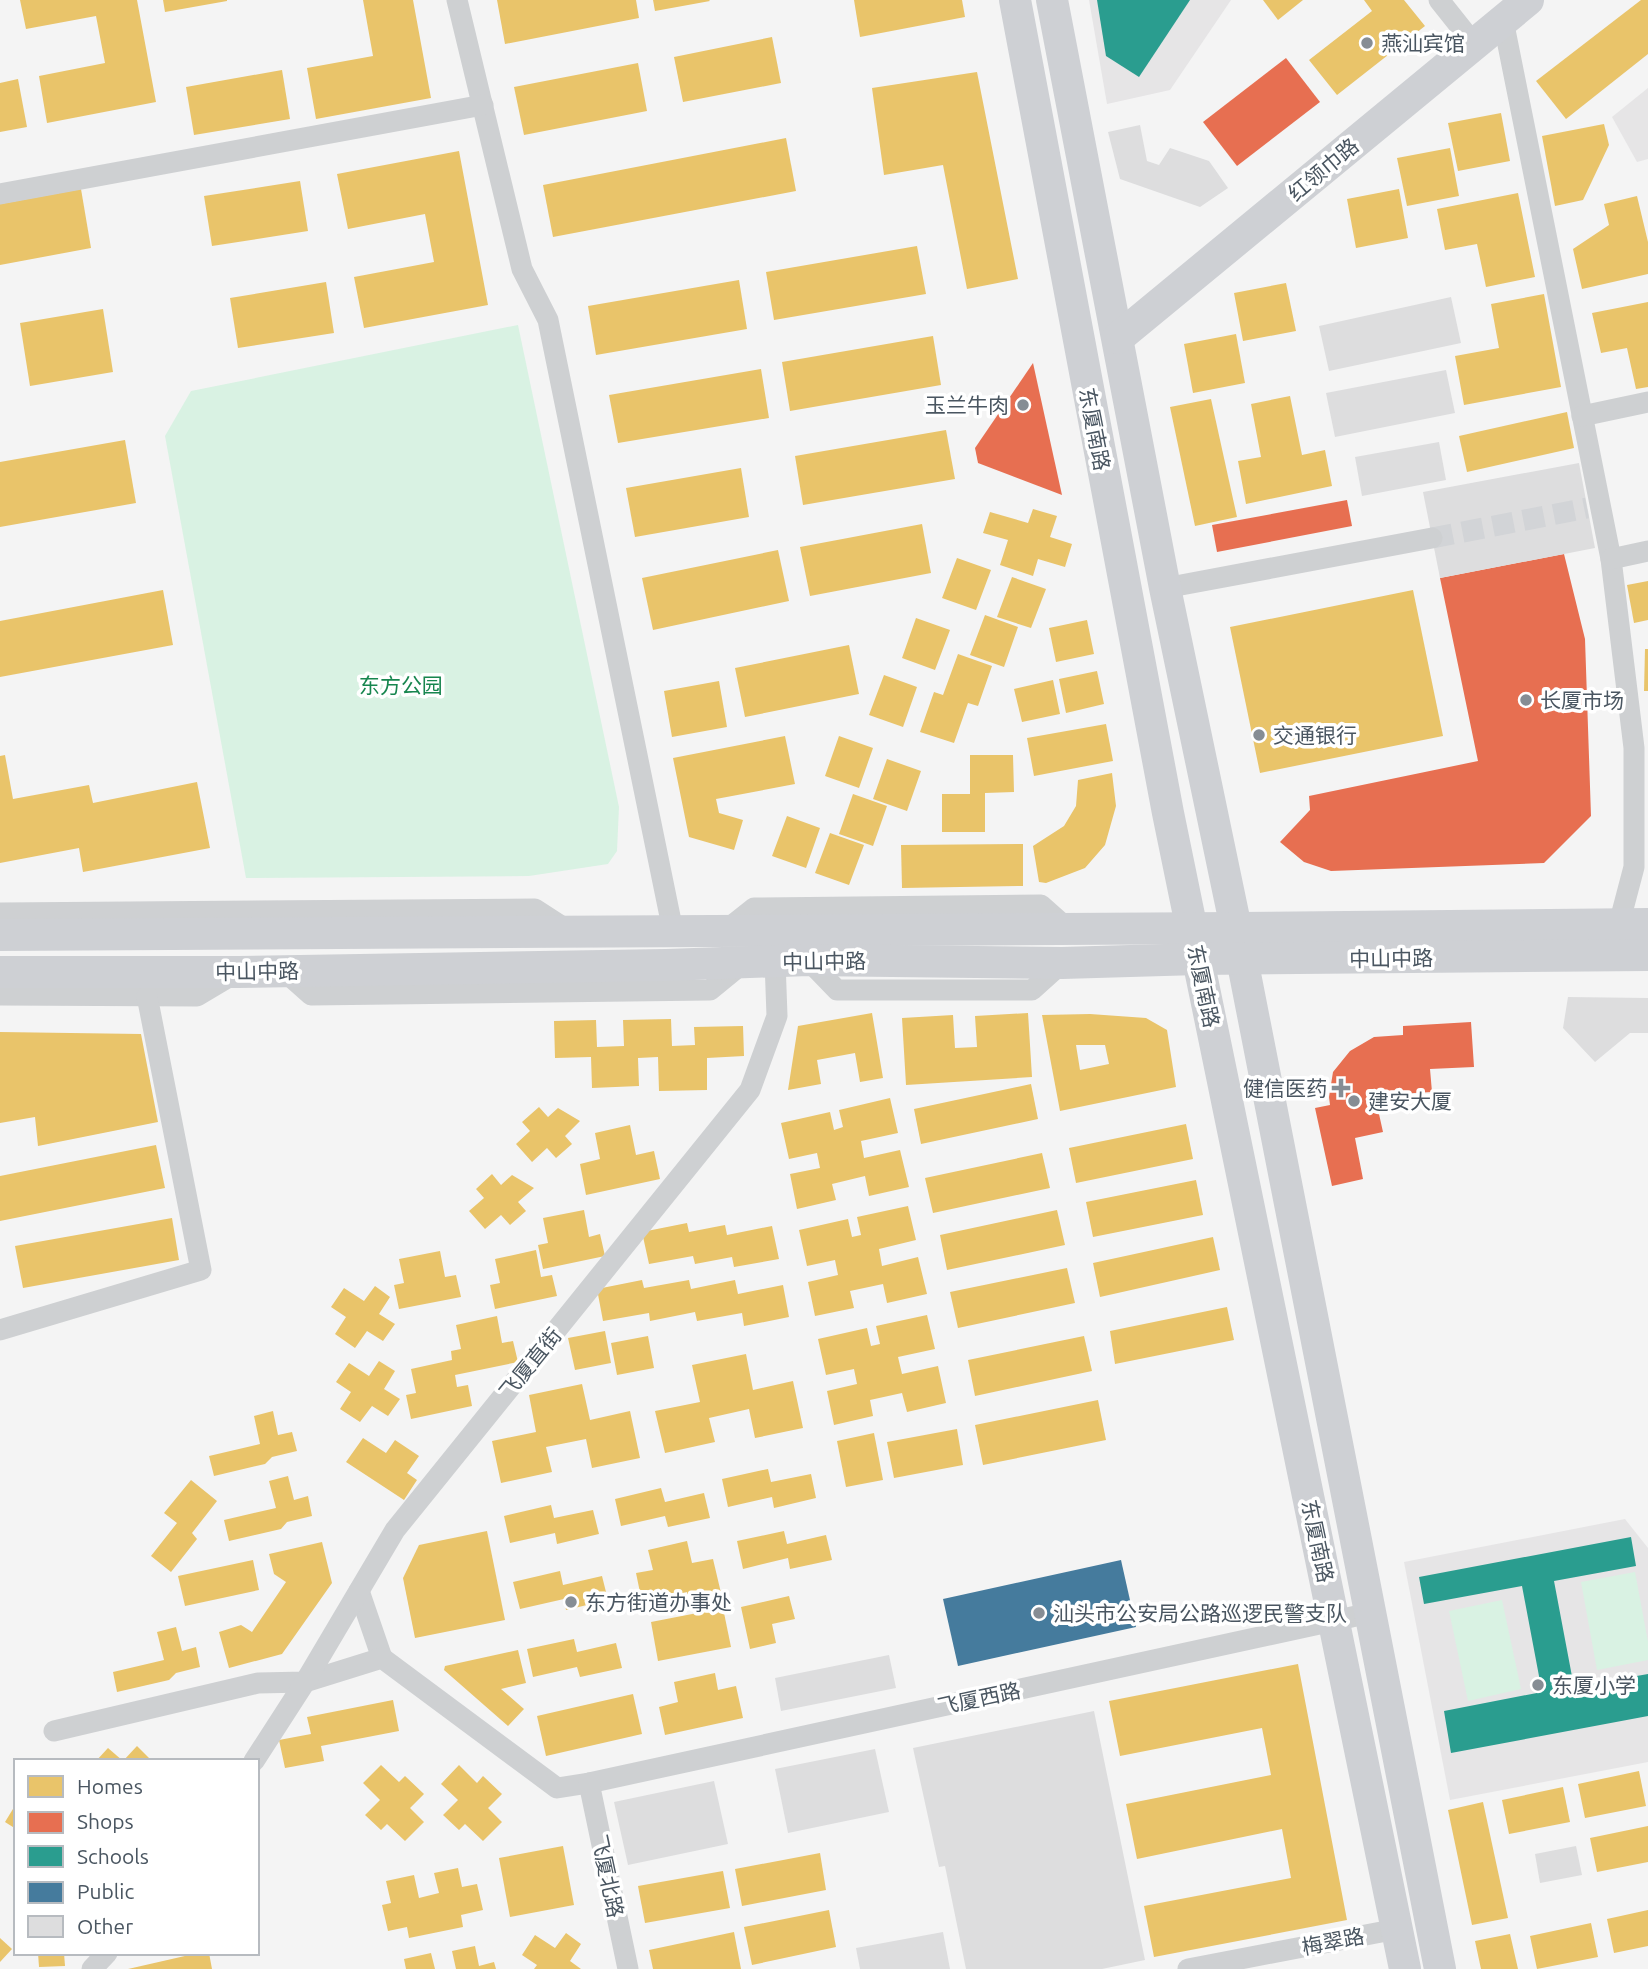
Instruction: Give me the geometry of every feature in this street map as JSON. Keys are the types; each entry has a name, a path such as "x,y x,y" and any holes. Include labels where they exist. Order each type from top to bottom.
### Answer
{"street":[{"path":"457,0 523,269 548,320 673,931"},
{"name":"东厦南路","path":"1015,0 1198,959 1405,1969"},
{"name":"东厦南路","path":"1052,0 1165,588 1236,928 1440,1969"},
{"path":"1439,0 1474,44"},
{"name":"红领巾路","path":"1118,338 1528,0"},
{"path":"1503,20 1582,415 1594,507 1611,559 1634,748 1633,924"},
{"path":"0,194 483,105"},
{"path":"1582,415 1648,402"},
{"path":"1165,588 1432,538"},
{"path":"1611,559 1648,551"},
{"path":"0,913 535,909 570,932"},
{"path":"205,934 247,911"},
{"path":"0,935 34,913"},
{"name":"中山中路","path":"0,935 1633,924"},
{"name":"中山中路","path":"0,972 238,972 808,960 1062,962 1646,958"},
{"name":"飞厦直街","path":"255,1759 305,1682 395,1530 750,1090 777,1016 775,961"},
{"path":"0,995 197,996 238,972"},
{"path":"0,1330 201,1270 147,996"},
{"path":"54,1731 258,1683 305,1682 382,1658 359,1591"},
{"name":"飞厦西路","path":"382,1658 557,1788 1370,1613"},
{"name":"飞厦北路","path":"589,1783 628,1969"},
{"name":"梅翠路","path":"1188,1969 1396,1929"},
{"path":"92,1969 105,1955"}],"shaded area":[{"path":"1089,0 1231,0 1170,90 1107,104"},
{"path":"1648,88 1648,159 1637,162 1612,117"},
{"name":"东厦小学","path":"1625,1519 1648,1548 1648,1762 1450,1800 1404,1562"}],"green space":[{"name":"东方公园","path":"518,325 619,807 617,851 608,864 529,876 246,878 165,436 191,391"},
{"path":"1635,1572 1648,1642 1648,1660 1597,1670 1581,1582"},
{"path":"1502,1600 1521,1689 1468,1701 1449,1611"}],"building: Homes":[{"path":"20,0 137,0 156,102 47,123 39,76 105,63 96,16 26,29"},
{"path":"163,0 227,0 227,1 165,12"},
{"path":"363,0 413,0 431,98 316,119 307,68 373,56"},
{"path":"497,0 636,0 639,18 505,44"},
{"path":"653,0 709,0 710,1 655,11"},
{"path":"854,0 962,0 965,17 860,37"},
{"path":"1263,0 1303,0 1278,20"},
{"name":"燕汕宾馆","path":"1364,0 1404,0 1425,26 1337,95 1309,60 1372,11"},
{"path":"1641,0 1648,0 1648,54 1566,119 1536,81"},
{"path":"772,37 781,83 683,102 674,57"},
{"path":"638,63 647,111 524,135 514,87"},
{"path":"282,70 290,119 194,135 186,87"},
{"path":"977,72 1018,279 967,289 943,165 884,175 872,88"},
{"path":"18,79 27,127 0,132 0,83"},
{"path":"1501,113 1510,161 1458,171 1448,123"},
{"path":"1604,124 1609,145 1583,200 1555,206 1542,136"},
{"path":"786,138 796,191 553,237 543,185"},
{"path":"1450,148 1459,196 1407,206 1397,158"},
{"path":"459,151 488,305 364,328 354,277 434,262 425,214 348,229 337,174"},
{"path":"300,181 308,231 212,246 204,196"},
{"path":"81,189 91,248 0,265 0,204"},
{"path":"1399,189 1408,238 1356,248 1347,199"},
{"path":"1518,193 1535,277 1486,287 1477,244 1445,250 1437,209"},
{"path":"1637,196 1648,242 1648,274 1582,289 1573,249 1609,225 1604,204"},
{"path":"917,246 926,294 774,320 766,272"},
{"path":"739,280 747,329 596,355 588,306"},
{"path":"326,282 334,333 238,348 230,298"},
{"path":"1286,283 1296,331 1243,341 1234,293"},
{"path":"1544,294 1561,387 1464,405 1455,356 1499,348 1491,304"},
{"path":"1648,302 1648,387 1636,389 1627,348 1601,353 1592,313"},
{"path":"103,309 113,372 30,386 20,323"},
{"path":"1236,334 1245,383 1193,393 1184,344"},
{"path":"933,336 941,385 790,411 782,362"},
{"path":"761,369 769,418 618,443 609,395"},
{"path":"1290,396 1302,455 1325,450 1332,486 1246,504 1238,461 1261,457 1251,404"},
{"path":"1211,399 1237,517 1195,526 1170,407"},
{"path":"1567,412 1574,448 1467,472 1459,436"},
{"path":"946,430 955,479 803,505 795,456"},
{"path":"125,440 136,503 0,527 0,462"},
{"path":"741,468 749,517 635,537 626,488"},
{"path":"1033,509 1057,516 1050,537 1072,544 1065,567 1038,559 1033,576 1000,565 1008,540 983,533 990,512 1028,523"},
{"path":"922,524 931,573 810,596 800,547"},
{"path":"778,550 789,601 653,630 642,578"},
{"path":"957,558 991,570 976,610 942,598"},
{"path":"1012,577 1046,589 1031,628 997,617"},
{"path":"1648,581 1648,620 1634,623 1627,585"},
{"path":"163,590 173,645 0,677 0,621"},
{"path":"1413,590 1443,736 1260,773 1230,627"},
{"path":"985,615 1018,627 1004,667 970,655"},
{"path":"916,618 950,630 935,670 902,658"},
{"path":"1087,620 1094,654 1056,662 1049,628"},
{"path":"849,645 859,694 745,717 735,668"},
{"path":"1645,649 1648,649 1648,691 1644,691"},
{"path":"958,654 992,666 978,706 968,703 954,743 920,732 934,692 943,695"},
{"path":"1097,671 1104,704 1066,713 1059,679"},
{"path":"884,675 917,687 903,727 869,715"},
{"path":"1053,680 1060,714 1022,722 1014,689"},
{"path":"719,681 727,727 672,737 664,691"},
{"path":"1106,724 1113,761 1034,776 1027,738"},
{"path":"785,736 795,784 716,799 719,813 743,820 734,850 689,837 673,758"},
{"path":"839,736 873,748 859,788 825,776"},
{"path":"5,755 13,799 89,785 93,803 197,782 210,848 83,872 79,848 0,863 0,756"},
{"path":"970,755 1013,755 1014,792 985,793 985,832 942,832 942,794 970,794"},
{"path":"887,759 921,771 907,811 873,799"},
{"path":"1112,773 1116,806 1105,845 1085,868 1046,883 1039,882 1033,846 1064,826 1076,806 1078,780"},
{"path":"853,794 887,806 873,846 839,834"},
{"path":"787,816 820,828 806,868 772,856"},
{"path":"830,833 864,845 849,885 815,873"},
{"path":"1023,844 1023,886 902,888 901,845"},
{"path":"872,1013 883,1078 860,1082 855,1053 817,1060 821,1084 788,1090 798,1026"},
{"path":"1028,1013 1032,1077 906,1085 902,1018 953,1015 955,1048 977,1047 975,1016"},
{"path":"1090,1014 1146,1018 1167,1030 1176,1087 1060,1111 1042,1015","holes":["1076,1045 1105,1045 1109,1064 1080,1070"]},
{"path":"671,1019 672,1046 695,1045 694,1027 743,1026 744,1056 707,1058 707,1090 659,1091 658,1057 638,1058 639,1086 592,1088 591,1057 555,1058 554,1021 596,1020 597,1047 624,1046 623,1020"},
{"path":"0,1032 141,1034 158,1122 38,1146 35,1117 0,1123"},
{"path":"1031,1084 1038,1119 921,1144 914,1109"},
{"path":"890,1098 898,1133 861,1141 864,1158 900,1150 909,1187 869,1196 865,1176 832,1184 836,1200 797,1209 790,1174 820,1168 817,1153 789,1159 781,1123 830,1112 834,1130 843,1127 839,1110"},
{"path":"539,1107 548,1117 558,1108 580,1121 565,1136 572,1144 556,1158 547,1148 532,1162 516,1144 530,1131 522,1122"},
{"path":"1186,1124 1193,1159 1076,1183 1069,1148"},
{"path":"630,1125 636,1155 654,1151 660,1179 586,1195 580,1164 600,1159 595,1133"},
{"path":"156,1145 165,1188 0,1221 0,1176"},
{"path":"1042,1153 1050,1188 933,1213 925,1178"},
{"path":"492,1174 501,1185 512,1175 534,1188 518,1202 526,1211 510,1225 501,1215 485,1229 469,1211 484,1198 476,1189"},
{"path":"1196,1180 1203,1215 1093,1237 1086,1202"},
{"path":"908,1206 916,1240 879,1249 882,1266 918,1257 927,1294 887,1303 883,1284 850,1291 854,1308 815,1316 808,1282 838,1275 835,1260 807,1266 799,1230 848,1219 852,1237 861,1235 857,1217"},
{"path":"584,1210 589,1237 600,1234 605,1256 543,1269 538,1245 548,1243 543,1218"},
{"path":"1057,1210 1065,1245 947,1270 940,1235"},
{"path":"172,1218 179,1260 23,1288 15,1246"},
{"path":"687,1223 689,1232 725,1225 727,1235 772,1226 779,1259 734,1267 732,1257 695,1264 693,1256 649,1264 642,1232"},
{"path":"1213,1237 1220,1270 1100,1297 1093,1263"},
{"path":"536,1250 541,1277 552,1275 557,1296 495,1309 490,1285 500,1283 495,1259"},
{"path":"440,1251 445,1277 456,1275 461,1297 399,1309 394,1285 404,1283 399,1259"},
{"path":"1067,1268 1075,1303 958,1328 950,1292"},
{"path":"642,1280 644,1288 689,1280 691,1289 735,1280 738,1294 783,1285 789,1317 744,1326 742,1313 697,1321 695,1312 650,1321 649,1313 603,1321 597,1289"},
{"path":"375,1286 390,1297 379,1314 395,1324 383,1341 367,1331 355,1348 335,1334 346,1317 331,1307 344,1288 364,1301"},
{"path":"1227,1307 1234,1340 1115,1364 1110,1331"},
{"path":"927,1315 935,1349 898,1357 902,1374 938,1366 946,1403 907,1412 902,1393 870,1400 873,1416 834,1425 827,1391 857,1384 854,1369 826,1375 818,1339 867,1328 871,1346 880,1344 876,1326"},
{"path":"497,1316 502,1343 513,1341 518,1362 455,1375 457,1387 468,1385 472,1406 411,1419 406,1395 416,1393 411,1369 452,1360 451,1351 461,1349 456,1325"},
{"path":"605,1331 611,1363 575,1370 568,1338"},
{"path":"648,1336 654,1368 617,1375 611,1343"},
{"path":"1084,1336 1092,1371 975,1396 968,1360"},
{"path":"746,1354 753,1390 793,1381 803,1428 755,1438 749,1409 709,1418 715,1442 665,1453 655,1411 700,1402 692,1365"},
{"path":"379,1361 395,1371 384,1389 400,1399 388,1416 372,1406 360,1422 340,1409 351,1392 336,1382 349,1363 369,1376"},
{"path":"582,1384 590,1420 630,1411 640,1458 592,1468 586,1439 546,1447 552,1472 501,1483 492,1441 536,1432 529,1395"},
{"path":"1098,1400 1106,1440 983,1465 975,1425"},
{"path":"273,1411 278,1435 292,1432 297,1451 272,1457 265,1464 214,1476 209,1456 260,1444 254,1416"},
{"path":"957,1429 963,1465 894,1478 887,1442"},
{"path":"874,1433 883,1480 846,1487 837,1441"},
{"path":"363,1438 386,1453 395,1440 419,1456 407,1473 417,1480 404,1500 346,1462"},
{"path":"768,1469 771,1482 811,1474 816,1498 774,1508 772,1497 728,1507 722,1479"},
{"path":"288,1476 294,1500 308,1496 312,1516 287,1522 281,1529 229,1541 224,1520 276,1508 269,1481"},
{"path":"191,1480 217,1501 192,1533 197,1539 171,1572 151,1556 177,1523 164,1513"},
{"path":"661,1488 665,1502 704,1493 710,1518 668,1527 665,1516 621,1526 615,1499"},
{"path":"551,1505 554,1518 593,1510 599,1534 557,1544 555,1533 510,1543 504,1516"},
{"path":"487,1531 505,1620 415,1638 403,1578 419,1545"},
{"path":"784,1531 787,1544 826,1535 832,1560 790,1569 788,1558 743,1569 737,1541"},
{"path":"687,1541 692,1563 713,1559 721,1593 688,1599 687,1592 642,1602 636,1573 653,1570 648,1550"},
{"path":"322,1542 332,1583 282,1654 229,1668 219,1632 241,1625 252,1632 286,1582 274,1574 269,1554"},
{"path":"253,1560 259,1590 185,1606 178,1576"},
{"path":"560,1571 563,1585 602,1576 608,1600 566,1610 564,1599 520,1609 513,1582"},
{"path":"789,1596 795,1619 772,1624 776,1643 750,1649 741,1607"},
{"path":"723,1608 731,1647 658,1661 651,1622"},
{"path":"176,1627 182,1651 196,1647 200,1667 176,1673 169,1680 117,1692 113,1672 164,1660 157,1632"},
{"path":"574,1639 577,1652 616,1643 622,1668 580,1677 577,1667 533,1677 527,1649"},
{"path":"518,1650 526,1683 501,1689 524,1709 508,1726 444,1670 445,1666"},
{"path":"1298,1664 1347,1920 1154,1957 1144,1906 1291,1878 1282,1829 1137,1859 1126,1804 1271,1775 1262,1728 1120,1756 1109,1701"},
{"path":"715,1673 718,1690 736,1686 743,1718 665,1735 659,1707 678,1702 674,1682"},
{"path":"633,1694 642,1734 546,1756 537,1716"},
{"path":"393,1700 399,1731 321,1746 324,1761 285,1768 279,1740 311,1734 307,1717"},
{"path":"137,1746 150,1759 125,1759"},
{"path":"108,1748 121,1759 98,1759"},
{"path":"381,1765 399,1782 405,1776 424,1794 410,1808 424,1822 405,1841 387,1824 381,1830 365,1815 380,1800 363,1783"},
{"path":"459,1765 477,1783 483,1776 502,1794 488,1808 502,1822 483,1841 465,1824 459,1830 443,1815 458,1800 441,1784"},
{"path":"1639,1771 1646,1806 1585,1818 1578,1784"},
{"path":"1563,1787 1570,1822 1509,1834 1502,1800"},
{"path":"1483,1802 1508,1918 1472,1925 1448,1810"},
{"path":"14,1807 14,1828 5,1822"},
{"path":"1648,1826 1648,1862 1597,1872 1590,1838"},
{"path":"563,1846 574,1905 510,1917 499,1858"},
{"path":"820,1853 826,1890 742,1906 735,1869"},
{"path":"458,1868 462,1887 477,1884 483,1910 461,1915 463,1927 409,1938 407,1927 388,1931 382,1905 391,1903 386,1881 414,1875 419,1898 439,1893 434,1873"},
{"path":"723,1871 730,1908 645,1923 638,1886"},
{"path":"829,1910 836,1947 752,1965 744,1927"},
{"path":"1648,1910 1648,1946 1614,1953 1607,1919"},
{"path":"1591,1923 1598,1957 1537,1969 1530,1936"},
{"path":"734,1932 741,1969 653,1969 649,1950"},
{"path":"566,1933 581,1944 570,1961 581,1969 534,1969 537,1965 522,1955 535,1935 555,1948"},
{"path":"1510,1934 1518,1969 1481,1969 1475,1941"},
{"path":"0,1938 12,1949 0,1962"},
{"path":"475,1946 479,1966 494,1962 496,1969 456,1969 452,1951"},
{"path":"431,1953 435,1969 406,1969 404,1959"},
{"path":"38,1955 64,1955 65,1966 39,1967"},
{"path":"189,1955 209,1955 212,1969 128,1969"}],"building: Shops":[{"path":"1286,58 1320,102 1237,166 1203,122"},
{"name":"玉兰牛肉","path":"1033,363 1062,495 978,463 975,448"},
{"path":"1347,500 1352,526 1217,552 1212,525"},
{"name":"长厦市场","path":"1564,554 1585,639 1591,816 1544,863 1331,871 1304,862 1280,842 1310,810 1309,796 1478,761 1440,578"},
{"name":"建安大厦","path":"1471,1022 1474,1067 1430,1069 1432,1092 1380,1095 1377,1105 1383,1132 1355,1138 1363,1179 1332,1186 1315,1108 1330,1105 1333,1072 1350,1051 1374,1037 1403,1035 1403,1026"}],"building: Schools":[{"path":"1097,0 1190,0 1139,77 1106,56"},
{"path":"1631,1537 1636,1566 1554,1581 1574,1687 1648,1674 1648,1716 1451,1753 1444,1711 1542,1692 1522,1586 1424,1604 1419,1577"}],"building: Public":[{"name":"汕头市公安局公路巡逻民警支队","path":"1121,1560 1136,1627 958,1666 943,1599"}],"building: Other":[{"path":"1140,125 1147,161 1159,165 1170,148 1209,161 1228,188 1200,207 1120,179 1108,132"},
{"path":"1451,297 1461,343 1329,371 1319,326"},
{"path":"1446,370 1455,413 1335,437 1326,393"},
{"path":"1439,442 1446,480 1362,496 1355,457"},
{"path":"1579,463 1595,548 1440,578 1423,492"},
{"path":"1568,997 1648,998 1648,1033 1630,1033 1595,1062 1563,1028"},
{"path":"889,1655 896,1688 781,1711 775,1678"},
{"path":"1094,1711 1145,1960 1102,1969 966,1969 945,1866 939,1867 913,1748"},
{"path":"875,1749 889,1812 788,1833 775,1769"},
{"path":"714,1781 728,1844 628,1865 614,1802"},
{"path":"1576,1846 1582,1875 1540,1883 1535,1854"},
{"path":"943,1932 950,1969 860,1969 856,1948"}],"tunnel":[{"path":"1432,538 1587,508"}],"place":[{"name":"燕汕宾馆","path":"1367,43"},
{"name":"玉兰牛肉","path":"1023,405"},
{"name":"长厦市场","path":"1526,700"},
{"name":"交通银行","path":"1259,735"},
{"name":"健信医药","path":"1341,1088"},
{"name":"建安大厦","path":"1354,1101"},
{"name":"东方街道办事处","path":"571,1602"},
{"name":"汕头市公安局公路巡逻民警支队","path":"1039,1613"},
{"name":"东厦小学","path":"1538,1685"}]}
